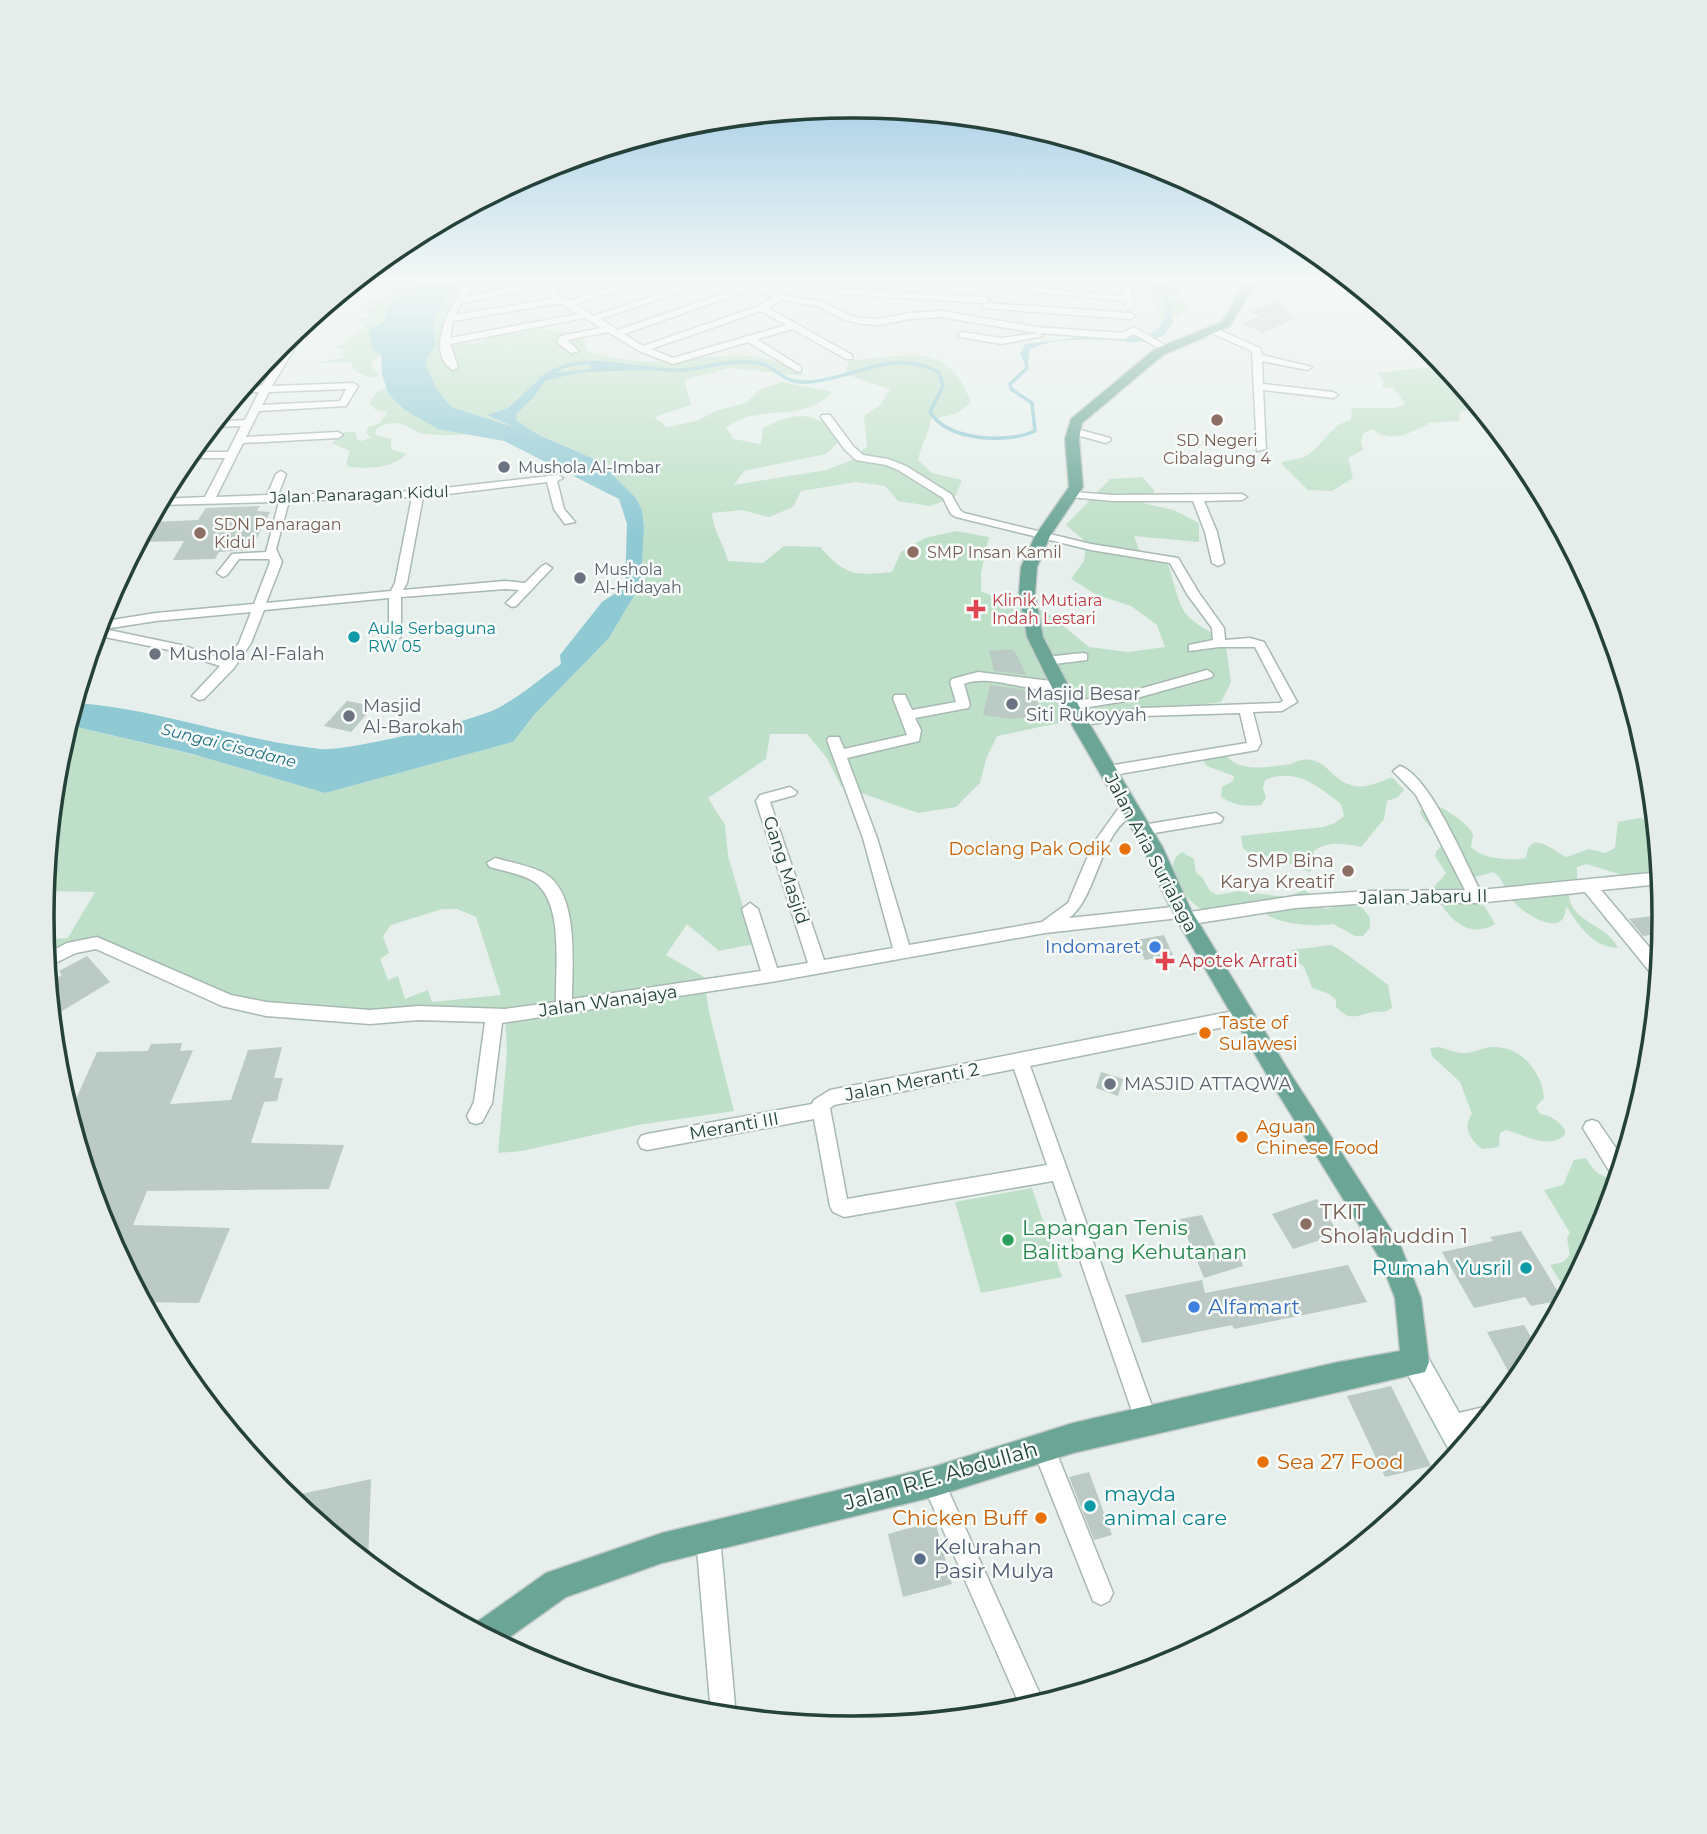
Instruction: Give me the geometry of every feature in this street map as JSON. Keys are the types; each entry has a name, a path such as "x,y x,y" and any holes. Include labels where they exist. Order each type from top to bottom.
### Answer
{"main road":[{"path":"1073,495 1077,480 1073,431 1083,414 1133,368"},
{"name":"Jalan Aria Surialaga","path":"1073,495 1043,536 1029,567 1027,593 1032,625 1046,661 1142,830 1184,916 1390,1251 1408,1298 1415,1362"},
{"path":"1415,1362 1456,1436"},
{"name":"Jalan R.E. Abdullah","path":"493,1630 557,1584 662,1548 933,1482 1043,1447 1146,1420 1334,1377 1415,1362"}],"street":[{"path":"209,500 278,368"},
{"path":"1258,368 1261,449"},
{"path":"226,422 253,415 343,404 353,386 254,389"},
{"path":"1257,386 1334,395"},
{"path":"253,415 351,410"},
{"path":"826,417 860,458 888,462 902,468 947,496 955,512 960,515 1091,547 1174,560 1193,594 1218,628 1219,643"},
{"path":"1073,431 1106,440"},
{"path":"240,440 338,435"},
{"path":"202,454 233,455"},
{"path":"199,696 229,665 244,643 276,562 270,549 281,474"},
{"name":"Jalan Panaragan Kidul","path":"171,502 418,494 554,479 559,509 569,522"},
{"path":"395,637 398,589 418,494"},
{"path":"1073,495 1112,498 1242,497"},
{"path":"1197,496 1211,531 1218,563"},
{"path":"223,573 236,556 273,555"},
{"path":"512,603 546,568"},
{"path":"110,624 398,589 505,585 528,587"},
{"path":"107,633 177,648 229,665"},
{"path":"1075,714 1287,706 1290,702 1260,645 1251,642 1226,645 1219,643 1193,648"},
{"path":"1046,661 1083,657"},
{"path":"1075,714 1207,674"},
{"path":"907,715 963,705 957,682 969,676 1044,687 1059,686"},
{"path":"844,754 914,738 914,730 900,698"},
{"path":"1108,771 1252,747 1254,743 1245,707"},
{"path":"834,740 870,838 903,954"},
{"path":"1400,771 1422,792 1476,897"},
{"name":"Gang Masjid","path":"790,792 765,798 763,801 818,967"},
{"path":"1045,928 1074,907 1098,848 1123,813 1131,811"},
{"path":"1142,830 1216,818"},
{"path":"495,863 539,877 555,893 562,921 564,1008"},
{"name":"Jalan Jabaru II","path":"1184,916 1324,899 1476,897 1652,878"},
{"path":"1588,885 1651,961"},
{"path":"750,909 771,976"},
{"name":"Jalan Wanajaya","path":"56,956 73,947 97,943 228,1001 266,1009 370,1017 419,1013 494,1016 771,976 1045,928 1184,916"},
{"path":"476,1116 483,1103 494,1016"},
{"name":"Jalan Meranti 2","path":"821,1110 821,1102 830,1098 1244,1016"},
{"path":"1020,1061 1146,1420"},
{"path":"821,1110 838,1199 840,1206 844,1208 1059,1171"},
{"name":"Meranti III","path":"647,1142 821,1110"},
{"path":"1592,1128 1614,1162"},
{"path":"1043,1447 1101,1593"},
{"path":"933,1482 1029,1696"},
{"path":"708,1537 723,1705"}],"green space":[{"path":"352,368 373,368 379,376 368,377"},
{"path":"427,368 790,368 805,376 729,368 684,380 691,405 654,417 667,427 696,421 718,410 746,403 759,390 782,382 833,392 813,406 746,417 726,427 733,439 761,444 763,428 795,416 805,416 823,423 839,441 826,454 744,471 734,485 826,470 852,460 867,446 864,416 881,404 890,389 845,374 847,368 949,368 962,382 971,403 956,414 931,419 918,460 932,473 962,480 955,497 930,506 898,501 885,486 856,482 801,491 793,507 769,517 742,510 712,513 714,526 728,561 763,563 784,546 820,547 837,564 852,572 892,572 901,552 925,538 956,531 989,537 981,573 981,591 1010,604 1045,611 1089,647 1128,652 1165,647 1157,625 1131,606 1097,595 1071,579 1084,561 1086,542 1066,525 1110,479 1142,477 1155,491 1143,503 1174,510 1199,523 1199,542 1134,536 1140,552 1168,564 1180,603 1190,618 1225,639 1231,682 1221,702 1069,721 997,736 986,759 980,783 956,807 918,813 841,786 827,758 807,734 770,734 766,759 708,798 725,825 728,856 754,944 719,951 687,924 666,955 704,977 709,1012 734,1111 638,1125 522,1151 498,1153 507,1053 505,1016 370,1017 228,1001 97,943 73,947 56,956 55,939 68,938 95,892 55,891 61,813 77,727 198,756 325,793 513,742 537,712 609,638 641,584 644,528 642,510 636,498 599,461 543,436 451,407 437,389","holes":["442,909 457,909 476,917 501,995 432,1002 428,990 405,999 398,976 388,980 380,959 389,953 383,936 391,925"]},
{"path":"1433,368 1470,409 1460,412 1459,421 1427,423 1428,425 1400,436 1379,434 1372,429 1363,434 1363,450 1348,458 1353,478 1332,491 1308,490 1281,463 1301,458 1314,451 1333,430 1351,420 1352,408 1393,408 1406,404 1393,388 1382,387 1384,382 1377,373"},
{"path":"386,388 469,430 469,434 422,434 399,424 389,423 377,428 375,435 391,439 391,449 406,454 388,465 349,467 346,464 350,451 332,443 344,432 356,432 357,439 361,441 371,438 366,433 368,427 380,423 387,412 376,410 369,403 377,392"},
{"path":"1225,754 1237,764 1253,767 1311,760 1321,763 1347,784 1368,785 1392,777 1404,790 1398,797 1387,801 1384,819 1361,847 1336,844 1319,848 1313,852 1315,863 1310,872 1270,856 1254,857 1243,848 1241,836 1323,827 1344,816 1341,804 1306,780 1287,776 1265,780 1263,788 1266,798 1261,805 1231,802 1221,797 1222,787 1233,781 1234,776 1207,766 1202,759"},
{"path":"1430,804 1447,811 1471,831 1471,847 1489,857 1505,859 1526,858 1528,849 1537,842 1567,857 1589,849 1605,853 1615,848 1618,822 1647,819 1651,875 1619,874 1586,864 1577,867 1577,882 1569,897 1577,912 1607,934 1618,948 1593,939 1581,928 1566,906 1564,916 1559,922 1544,922 1534,918 1512,900 1500,878 1493,872 1469,879 1472,898 1485,907 1495,924 1484,929 1474,929 1457,922 1443,906 1434,887 1446,873 1435,856 1437,850 1445,844 1427,824 1420,811"},
{"path":"1182,852 1194,859 1196,873 1202,877 1210,891 1217,895 1239,891 1286,897 1305,890 1325,909 1347,904 1362,907 1370,918 1370,928 1363,936 1355,936 1333,924 1305,925 1284,922 1274,919 1261,909 1223,913 1203,910 1186,896 1175,876 1175,858"},
{"path":"1331,945 1388,985 1392,1008 1348,1016 1336,1007 1336,1000 1329,994 1312,988 1304,967 1291,957 1292,950"},
{"path":"1439,1047 1463,1053 1490,1047 1504,1048 1522,1056 1535,1070 1542,1088 1544,1098 1536,1107 1540,1114 1551,1117 1560,1124 1565,1130 1564,1136 1557,1140 1543,1141 1506,1130 1500,1133 1499,1147 1482,1149 1469,1133 1468,1123 1472,1114 1460,1082 1432,1056 1430,1048"},
{"path":"1586,1158 1599,1173 1609,1177 1592,1223 1562,1285 1550,1265 1563,1262 1570,1255 1567,1238 1570,1233 1544,1190 1563,1185 1574,1160"},
{"name":"Lapangan Tenis Balitbang Kehutanan","path":"1032,1188 1062,1277 981,1293 955,1202"}],"water":[{"name":"Sungai Cisadane","path":"382,368 427,368 437,389 451,407 517,428 487,415 508,408 545,374 590,368 651,370 582,372 545,381 534,397 516,414 517,421 537,434 599,461 636,498 642,510 644,528 641,584 609,638 535,714 513,742 325,793 192,754 77,727 83,704 136,711 289,745 334,749 411,734 486,713 516,697 561,664 560,655 602,602 625,587 627,524 619,499 504,441 438,429 405,410 389,395"}],"building":[{"name":"SDN Panaragan Kidul","path":"260,506 257,511 270,512 251,550 219,552 215,559 173,560 184,541 148,542 159,522 198,520 206,508"},
{"path":"1013,649 1026,675 994,671 989,651"},
{"name":"Masjid Besar Siti Rukoyyah","path":"990,685 1040,692 1035,717 1010,719 983,715"},
{"name":"Masjid Al-Barokah","path":"347,701 374,706 351,732 324,726"},
{"path":"1653,916 1652,935 1643,936 1629,919"},
{"name":"Indomaret","path":"1164,935 1173,955 1145,960 1136,940"},
{"path":"87,956 110,982 60,1012 57,978 62,975 59,971"},
{"path":"182,1043 180,1051 193,1050 170,1104 231,1100 248,1050 282,1047 274,1078 283,1078 277,1101 264,1102 251,1143 344,1145 329,1189 147,1191 133,1225 230,1228 199,1303 153,1302 115,1223 81,1124 76,1099 97,1052 148,1051 151,1044"},
{"name":"MASJID ATTAQWA","path":"1101,1072 1123,1079 1118,1096 1096,1088"},
{"name":"TKIT Sholahuddin 1","path":"1317,1199 1339,1234 1293,1249 1272,1214"},
{"path":"1202,1215 1218,1251 1235,1247 1243,1266 1204,1278 1180,1219"},
{"path":"1521,1231 1558,1293 1554,1302 1531,1306 1525,1297 1474,1308 1442,1252 1493,1241 1490,1237"},
{"path":"1348,1265 1367,1302 1234,1329 1232,1325 1142,1343 1125,1295 1202,1280 1205,1293"},
{"path":"1524,1325 1532,1339 1509,1373 1487,1332"},
{"path":"1391,1386 1431,1466 1385,1477 1347,1396"},
{"name":"mayda animal care","path":"1089,1472 1112,1535 1094,1540 1069,1477"},
{"path":"371,1479 368,1552 327,1518 301,1494"},
{"name":"Kelurahan Pasir Mulya","path":"935,1521 952,1584 903,1597 888,1534"}],"waterway":[{"path":"542,378 562,368"},
{"path":"643,368 669,370 699,368"},
{"path":"769,368 785,378 800,382 827,379 868,368"},
{"path":"928,368 939,372 943,386 930,412 939,422 964,434 994,438 1009,438 1035,431 1032,403 1011,389 1010,384 1027,368"}],"place":[{"name":"SD Negeri Cibalagung 4","path":"1217,420"},
{"name":"Mushola Al-Imbar","path":"504,467"},
{"name":"SDN Panaragan Kidul","path":"200,533"},
{"name":"SMP Insan Kamil","path":"913,552"},
{"name":"Mushola Al-Hidayah","path":"580,578"},
{"name":"Klinik Mutiara Indah Lestari","path":"976,609"},
{"name":"Aula Serbaguna RW 05","path":"354,637"},
{"name":"Mushola Al-Falah","path":"155,654"},
{"name":"Masjid Besar Siti Rukoyyah","path":"1012,704"},
{"name":"Masjid Al-Barokah","path":"349,716"},
{"name":"Doclang Pak Odik","path":"1125,849"},
{"name":"SMP Bina Karya Kreatif","path":"1348,871"},
{"name":"Indomaret","path":"1155,947"},
{"name":"Apotek Arrati","path":"1165,961"},
{"name":"Taste of Sulawesi","path":"1205,1033"},
{"name":"MASJID ATTAQWA","path":"1110,1084"},
{"name":"Aguan Chinese Food","path":"1242,1137"},
{"name":"TKIT Sholahuddin 1","path":"1306,1224"},
{"name":"Lapangan Tenis Balitbang Kehutanan","path":"1008,1240"},
{"name":"Rumah Yusril","path":"1526,1268"},
{"name":"Alfamart","path":"1194,1307"},
{"name":"Sea 27 Food","path":"1263,1462"},
{"name":"mayda animal care","path":"1090,1506"},
{"name":"Chicken Buff","path":"1041,1518"},
{"name":"Kelurahan Pasir Mulya","path":"920,1559"}]}
